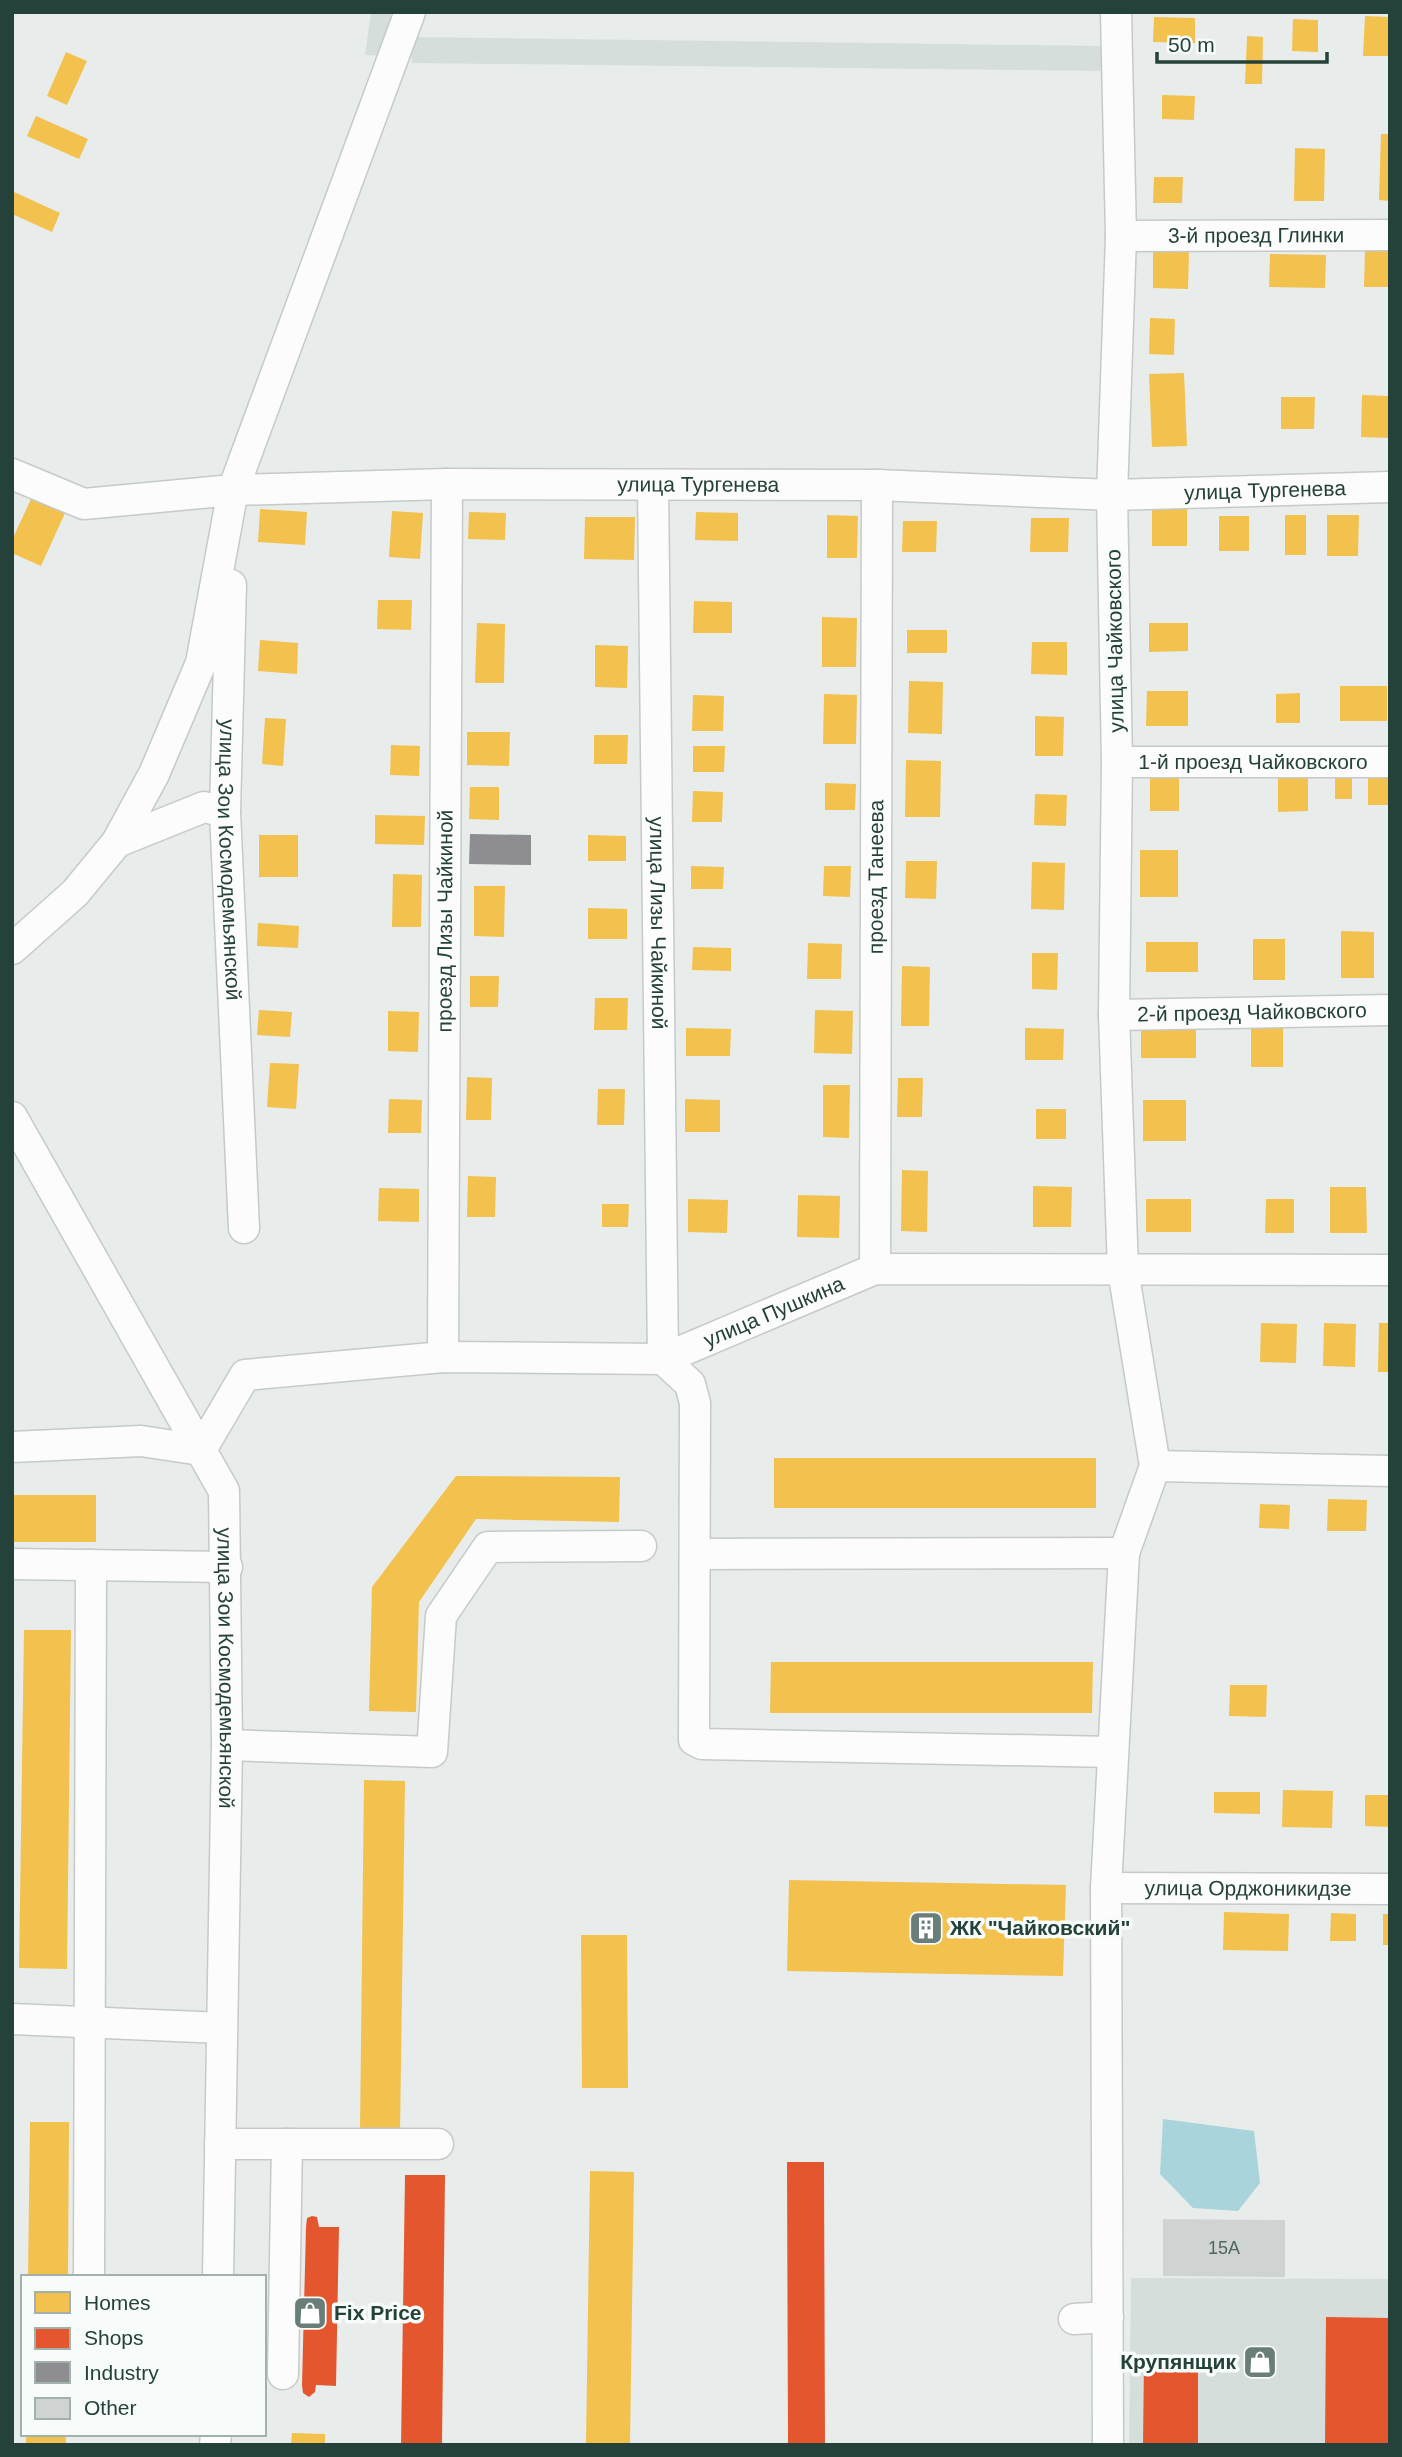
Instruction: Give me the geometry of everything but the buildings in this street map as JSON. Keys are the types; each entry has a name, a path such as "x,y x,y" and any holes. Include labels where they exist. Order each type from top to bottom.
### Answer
{"street":[{"path":"12,949 75,893 117,842 153,774 201,663 233,490 410,12"},
{"path":"1094,12 1132,12"},
{"name":"улица Чайковского","path":"1116,12 1121,236 1112,495 1117,762 1114,1015 1123,1270 1155,1466"},
{"name":"3-й проезд Глинки","path":"1121,236 1390,235"},
{"name":"улица Тургенева","path":"12,474 84,504 233,490 447,484 877,485 1112,495 1390,487"},
{"name":"проезд Лизы Чайкиной","path":"443,1357 447,484"},
{"name":"улица Лизы Чайкиной","path":"653,485 663,1359"},
{"name":"проезд Танеева","path":"875,1269 877,485"},
{"name":"улица Зои Космодемьянской","path":"233,490 225,812 244,1228"},
{"name":"1-й проезд Чайковского","path":"1117,762 1390,762"},
{"path":"117,842 204,807 225,812"},
{"name":"2-й проезд Чайковского","path":"1114,1015 1390,1010"},
{"name":"улица Зои Космодемьянской","path":"12,1117 224,1490 227,1745 218,2275"},
{"name":"улица Пушкина","path":"201,1450 245,1375 443,1357 663,1359 875,1269 1390,1270"},
{"path":"663,1359 690,1384 695,1403 694,1740 702,1744 1113,1752"},
{"path":"12,1447 141,1441 201,1450"},
{"path":"1108,2445 1105,1888 1124,1553 1155,1466 1390,1471"},
{"path":"227,1745 432,1752 441,1616 488,1547 641,1546"},
{"path":"696,1554 1124,1553"},
{"path":"12,1564 227,1567"},
{"path":"89,2275 92,2022 91,1565"},
{"name":"улица Орджоникидзе","path":"1105,1888 1390,1889"},
{"path":"12,2019 222,2028"},
{"path":"220,2144 438,2144"},
{"path":"277,2358 287,2144"},
{"path":"1074,2319 1108,2317"}],"shaded area":[{"path":"371,12 391,12 385,56 365,55"},
{"path":"410,37 1104,46 1102,71 412,63"},
{"name":"Крупянщик","path":"1131,2278 1390,2279 1390,2445 1129,2445"}],"water":[{"path":"1163,2119 1254,2131 1260,2183 1238,2211 1193,2208 1160,2174"}],"place":[{"name":"ЖК \"Чайковский\"","path":"926,1928"},
{"name":"Fix Price","path":"310,2313"},
{"name":"Крупянщик","path":"1260,2362"}]}
